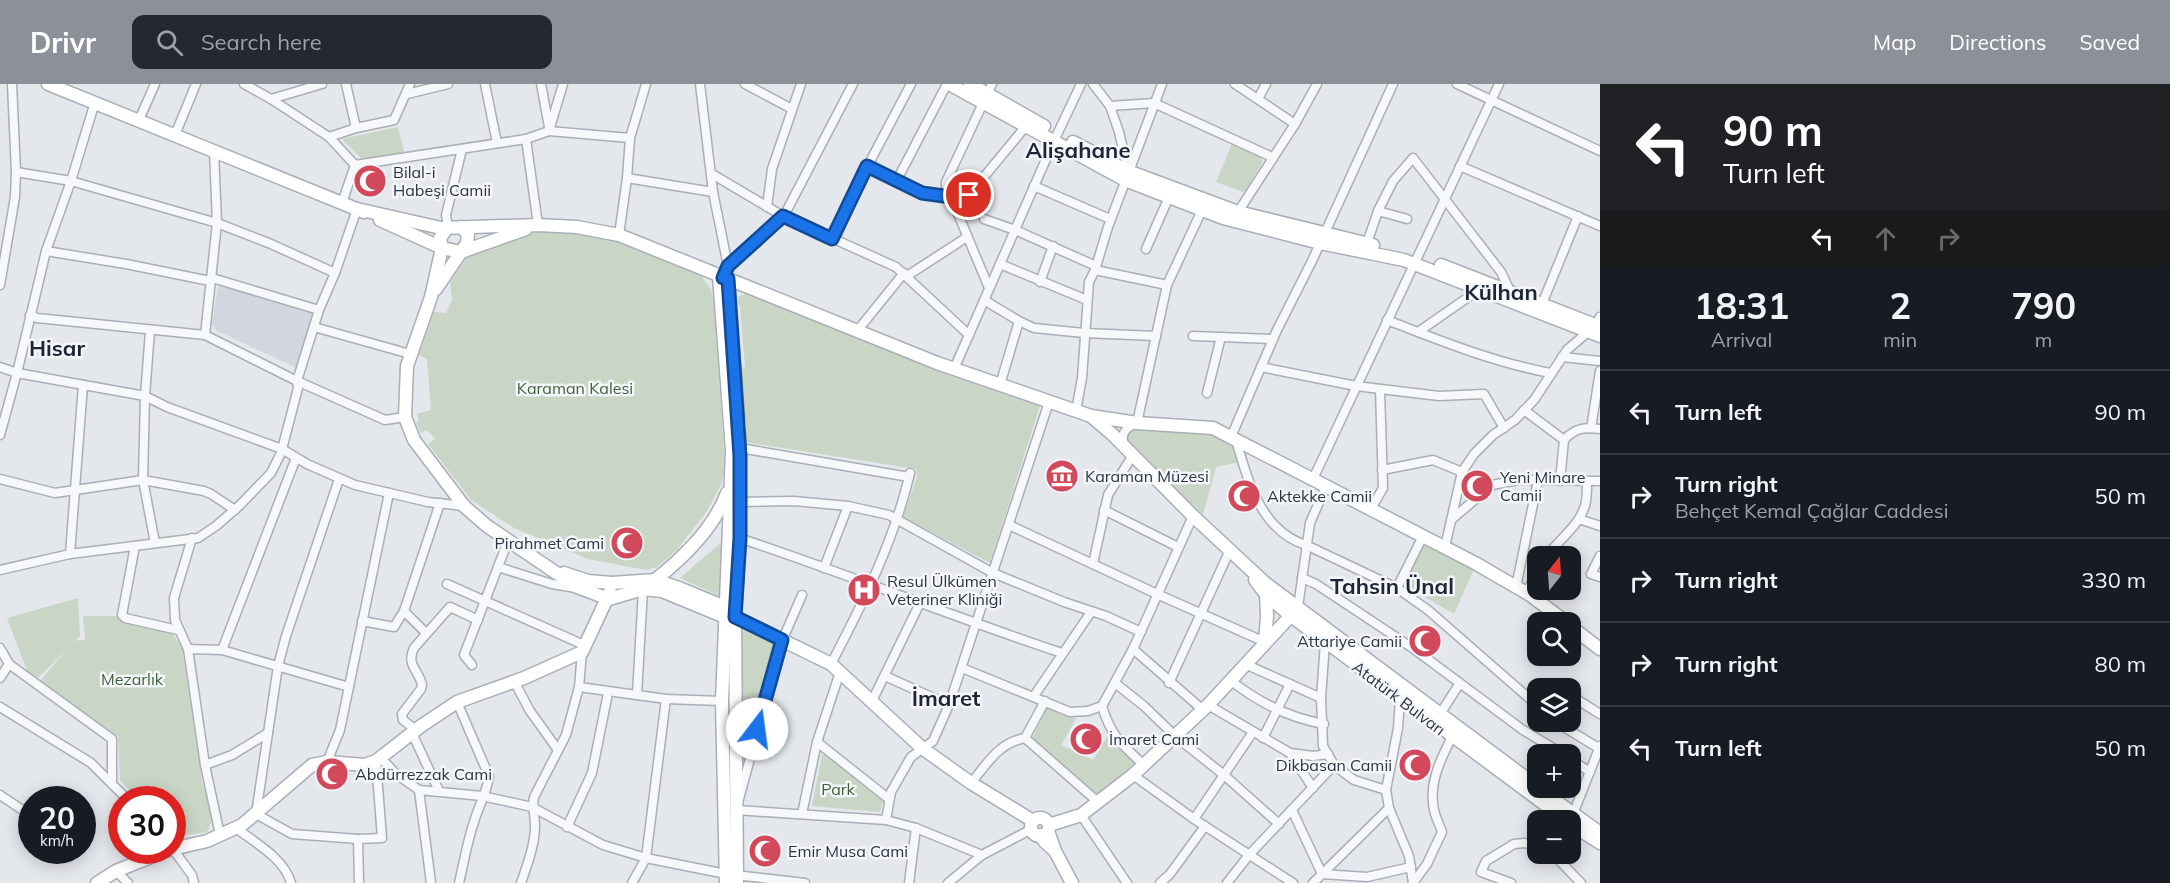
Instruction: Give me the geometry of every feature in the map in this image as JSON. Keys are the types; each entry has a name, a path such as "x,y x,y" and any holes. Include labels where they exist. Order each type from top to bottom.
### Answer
{"main road":[{"path":"48,84 357,209 442,248 460,252 538,225"},
{"path":"61,84 95,102"},
{"path":"948,84 987,93 1026,126 1056,137"},
{"path":"970,84 1056,137 1127,175 1169,197 1223,218 1417,260 1510,291 1597,327"},
{"path":"1127,175 1322,239"},
{"path":"357,209 441,228 538,225 576,227 619,235 724,275 954,369 1091,417 1137,423 1209,427 1445,547 1521,590 1552,612"},
{"path":"448,227 440,238 442,248 431,297 406,366 405,417 414,440 464,506 508,541 579,588 609,598 643,589 662,591 728,614"},
{"path":"431,297 468,237 466,231 461,227"},
{"path":"1417,260 1480,289 1597,327"},
{"path":"724,275 740,448 740,538 728,614 736,810 732,879"},
{"path":"724,275 732,451 728,614 722,701 732,879"},
{"name":"Atatürk Bulvarı","path":"1091,417 1243,564 1266,590 1527,779"},
{"path":"655,580 681,560 722,506 731,483"},
{"path":"550,569 588,581 612,584 655,580 679,588 835,668 922,748 1040,828 1044,842 1055,851 1072,883"},
{"path":"186,846 207,841 236,828 256,814 312,765 327,762 364,765 379,760 457,702 514,681 583,648 609,598 612,584"},
{"path":"1265,642 1266,590"},
{"path":"1040,828 1081,815 1133,775 1205,707 1294,611"},
{"name":"Atatürk Bulvarı","path":"1294,611 1325,642 1400,699 1557,810"},
{"path":"1581,634 1600,648"},
{"name":"Atatürk Bulvarı","path":"1549,798 1561,810"},
{"name":"Atatürk Bulvarı","path":"1581,824 1600,833"},
{"name":"Atatürk Bulvarı","path":"1581,828 1600,843"},
{"path":"97,883 116,871 134,864"}],"street":[{"path":"0,285 15,197 12,84"},
{"path":"139,120 155,84"},
{"path":"175,135 196,84"},
{"path":"244,84 330,137 355,165"},
{"path":"271,99 322,84"},
{"path":"346,84 356,128"},
{"path":"330,137 356,128 394,120 410,84"},
{"path":"407,94 448,84"},
{"path":"485,84 497,142"},
{"path":"541,84 549,131"},
{"path":"549,131 563,84"},
{"path":"619,235 630,138 646,84"},
{"path":"700,84 724,275"},
{"path":"745,84 792,109"},
{"path":"767,207 772,169 801,84"},
{"path":"724,275 783,216 852,84"},
{"path":"832,239 867,166 911,84"},
{"path":"897,180 948,84"},
{"path":"954,369 1081,84"},
{"path":"1093,84 1110,106 1119,132 1127,175"},
{"path":"1076,411 1082,378 1089,282 1096,268 1110,219 1162,84"},
{"path":"1235,84 1295,124"},
{"path":"1258,99 1266,84"},
{"path":"1238,212 1295,124 1317,84"},
{"path":"1393,84 1273,339 1234,438 1248,481 1269,521 1291,540 1397,588 1428,610 1527,697"},
{"path":"1457,84 1600,151"},
{"path":"1313,479 1498,84"},
{"path":"987,93 946,182 946,193 951,197 990,288"},
{"path":"0,435 46,251 71,181 95,102"},
{"path":"1110,106 1154,104 1272,157"},
{"path":"867,166 922,193 961,200 969,195 1026,126"},
{"path":"355,165 526,139 549,131 630,138"},
{"path":"526,139 538,225"},
{"path":"448,227 446,215 462,149"},
{"path":"205,335 217,224 214,151"},
{"path":"1365,248 1378,211 1393,181 1413,158 1501,272 1510,291"},
{"path":"342,203 355,165"},
{"path":"1460,166 1600,226"},
{"path":"16,172 71,181 217,224 271,244 335,273"},
{"path":"711,174 783,216 885,262 906,275 969,335"},
{"path":"627,178 713,192"},
{"path":"1034,186 1110,219"},
{"path":"1146,249 1169,197"},
{"path":"0,570 70,554 198,538 235,510 271,473 282,450 298,388 297,381 319,310 335,273 357,209"},
{"path":"1093,564 1108,495 1128,451 1123,436 1126,429 1137,423 1167,285 1203,210"},
{"path":"1378,211 1407,219"},
{"path":"1542,304 1578,216"},
{"path":"984,219 1053,246 1096,268 1167,285"},
{"path":"857,331 906,275 967,237"},
{"path":"1040,282 1053,246"},
{"path":"46,251 211,280 319,310"},
{"path":"1000,264 1087,300"},
{"path":"1418,332 1480,289"},
{"path":"984,300 1034,328 1156,336"},
{"path":"30,315 37,318 150,331 205,335 297,381 385,420 405,417"},
{"path":"1387,320 1472,353 1517,367 1550,373"},
{"path":"1000,386 1019,321"},
{"path":"314,327 410,354"},
{"path":"1445,547 1462,472 1474,454 1493,435 1515,420 1534,400 1567,350 1597,327"},
{"path":"150,331 145,396 143,480 155,543"},
{"path":"1193,336 1273,339"},
{"path":"1207,393 1221,337"},
{"path":"1562,357 1600,361"},
{"path":"0,367 17,373 145,396 167,407 282,450 339,479 389,493 464,506"},
{"path":"1261,367 1380,389 1439,396 1484,394 1504,428"},
{"path":"1560,481 1564,440 1572,430 1595,428 1600,371"},
{"path":"70,554 83,385"},
{"path":"1371,509 1383,488 1380,389"},
{"path":"886,819 889,799 911,757 933,741 949,705 1049,402"},
{"path":"1524,410 1564,440"},
{"path":"740,448 910,475 896,520 835,668 802,814"},
{"path":"222,650 296,458"},
{"path":"1382,470 1433,460 1462,472"},
{"path":"0,479 55,493 143,480 204,491 235,510"},
{"path":"339,479 278,666 256,814 292,834 358,839 382,838 379,760"},
{"path":"1451,520 1492,485 1518,480 1600,481"},
{"path":"1521,590 1538,480"},
{"path":"1554,546 1579,519 1586,503 1587,481"},
{"path":"1294,611 1302,578 1310,523 1326,486"},
{"path":"327,762 340,730 389,493"},
{"path":"740,502 795,501 848,506 888,515 993,573 1141,632"},
{"path":"362,621 394,627 404,611 440,503"},
{"path":"824,568 848,506"},
{"path":"1104,510 1178,547"},
{"path":"962,668 1070,712 1088,711 1102,706 1133,649 1192,516"},
{"path":"1579,519 1600,526"},
{"path":"1009,525 1201,615 1265,642"},
{"path":"1397,588 1423,536"},
{"path":"192,538 174,598 175,620 188,649 205,765 220,835"},
{"path":"740,538 1062,653"},
{"path":"472,665 464,655 508,541"},
{"path":"135,546 122,615 125,618 178,630"},
{"path":"1169,682 1229,552"},
{"path":"1600,556 1592,574 1600,577"},
{"path":"0,565 9,568"},
{"path":"498,567 552,584 579,588"},
{"path":"1302,578 1324,589 1414,649 1522,730 1546,744"},
{"path":"1521,590 1527,583"},
{"path":"447,584 583,648 579,687 566,735 537,788 532,807 535,826 534,839 521,883"},
{"path":"637,695 643,589"},
{"path":"802,595 782,640 736,810 886,819 916,828 982,855"},
{"path":"872,701 921,601"},
{"path":"439,791 414,732 403,720 402,714 421,689 421,680 410,659 414,648 450,607 478,620"},
{"path":"404,611 426,633"},
{"path":"1034,696 1091,612"},
{"path":"1325,642 1321,698 1324,724 1323,746 1334,765 1354,780 1386,790"},
{"path":"0,648 9,663 112,739 112,784"},
{"path":"188,649 222,650 349,687"},
{"path":"1133,649 1169,682 1205,707 1290,753 1313,756 1328,754"},
{"path":"0,678 9,663"},
{"path":"1245,663 1321,698"},
{"path":"885,676 949,705"},
{"path":"1230,680 1249,695 1301,721 1324,724"},
{"path":"514,681 530,711 558,750"},
{"path":"1115,683 1279,824"},
{"path":"1440,714 1460,683"},
{"path":"1263,738 1290,684"},
{"path":"579,687 608,693 666,699 722,701"},
{"path":"567,827 592,773 608,693"},
{"path":"632,883 646,858 666,699"},
{"path":"1400,699 1398,728 1386,790 1389,808 1409,856 1413,883"},
{"path":"1025,738 1045,701"},
{"path":"457,702 488,770 489,783 482,796 470,834 459,883"},
{"path":"1581,702 1600,714"},
{"path":"1102,706 1107,723 1118,741 1144,765"},
{"path":"0,707 92,763 112,784"},
{"path":"1194,819 1253,732"},
{"path":"1573,732 1600,748 1574,810"},
{"path":"205,765 232,755 268,733"},
{"path":"1413,883 1427,864 1442,832 1435,814 1432,788 1441,758 1452,737"},
{"path":"971,783 1003,746 1014,740 1025,738"},
{"path":"1025,738 1098,802"},
{"path":"817,742 889,799"},
{"path":"1290,753 1313,788"},
{"path":"379,760 419,790 482,796 532,807 603,845 646,858 732,879 805,883"},
{"path":"1227,883 1249,855 1334,765"},
{"path":"1581,766 1590,772"},
{"path":"1133,775 1194,819 1293,883"},
{"path":"419,790 431,883"},
{"path":"0,795 18,807"},
{"path":"1313,883 1389,808"},
{"path":"1292,810 1322,874"},
{"path":"1081,815 1127,883"},
{"path":"1160,883 1170,874 1205,826"},
{"path":"236,828 274,857 289,876 291,883"},
{"path":"909,883 916,828"},
{"path":"948,883 982,855 1040,828"},
{"path":"358,839 359,883"},
{"path":"1511,883 1481,872 1486,861 1514,844 1527,844"},
{"path":"184,864 192,875 194,883"},
{"path":"1563,864 1581,883"},
{"path":"1322,874 1378,879 1411,867"},
{"path":"116,871 128,883"}],"shaded area":[{"path":"218,287 252,292 314,313 297,368 217,331 212,324"}],"green space":[{"path":"398,127 404,152 363,160 342,139"},
{"path":"1232,144 1262,157 1262,163 1243,192 1216,182"},
{"name":"Karaman Kalesi","path":"551,230 611,237 699,272 711,290 714,301 725,468 721,485 707,511 677,550 657,567 646,570 588,559 514,528 471,500 428,444 435,439 427,430 421,433 416,423 419,421 417,414 431,410 427,359 419,355 434,312 446,313 452,300 450,283 470,252 514,236"},
{"path":"746,294 1040,406 990,563 903,517 917,477 916,469 744,442 740,371 745,366 740,306 735,303 739,296"},
{"path":"1130,428 1213,430 1234,441 1240,462 1216,467 1203,515 1129,444 1127,436"},
{"path":"723,541 722,597 680,578"},
{"path":"1425,541 1475,567 1454,614 1403,584"},
{"name":"Mezarlık","path":"78,598 80,636 68,649 77,640 85,640 83,616 116,616 121,621 171,632 182,647 202,782 213,818 207,832 186,835 186,786 125,786 120,780 118,736 40,681 66,650 38,678 27,671 7,618"},
{"path":"738,628 775,644 748,751 742,750"},
{"path":"1047,707 1076,719 1061,745 1093,760 1107,737 1136,764 1100,796 1032,739"},
{"name":"Park","path":"822,755 827,755 883,801 880,812 812,806"}],"place":[{"name":"Bilal-i Habeşi Camii","path":"370,181"},
{"name":"Karaman Müzesi","path":"1062,476"},
{"name":"Yeni Minare Camii","path":"1477,486"},
{"name":"Aktekke Camii","path":"1244,496"},
{"name":"Pirahmet Cami","path":"627,543"},
{"name":"Resul Ülkümen Veteriner Kliniği","path":"864,590"},
{"name":"Attariye Camii","path":"1425,641"},
{"name":"İmaret Cami","path":"1086,739"},
{"name":"Dikbasan Camii","path":"1415,765"},
{"name":"Abdürrezzak Cami","path":"332,774"},
{"name":"Emir Musa Cami","path":"765,851"}],"district":[{"name":"Alişahane","path":"1078,150"},
{"name":"Külhan","path":"1501,292"},
{"name":"Hisar","path":"57,348"},
{"name":"Tahsin Ünal","path":"1392,586"},
{"name":"İmaret","path":"946,698"}],"route":[{"path":"757,729 782,640 735,617 740,538 740,456 728,279 723,278 728,266 783,216 832,239 867,166 922,193 951,197 956,200 969,195"}]}
